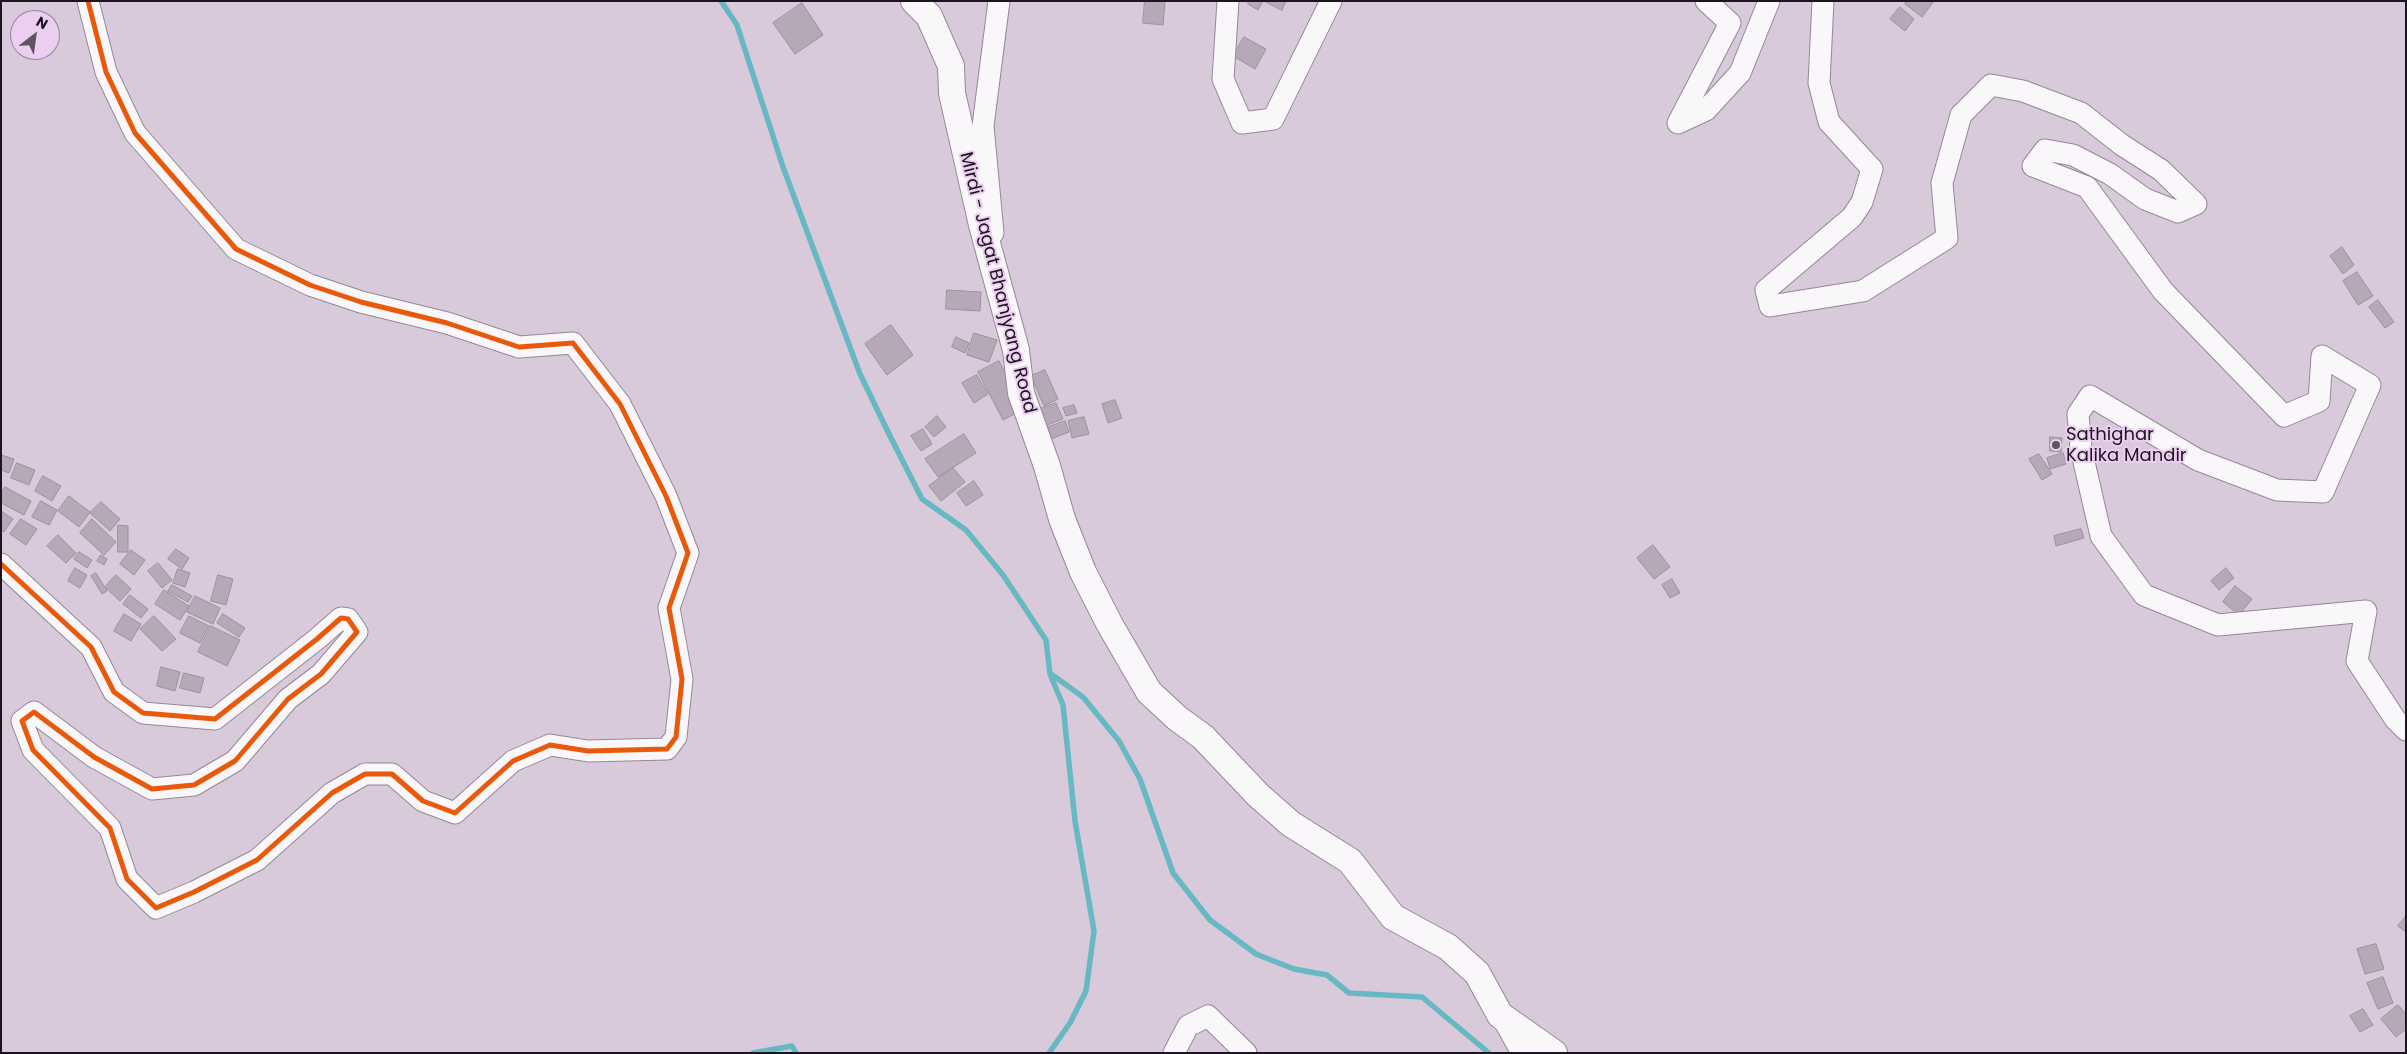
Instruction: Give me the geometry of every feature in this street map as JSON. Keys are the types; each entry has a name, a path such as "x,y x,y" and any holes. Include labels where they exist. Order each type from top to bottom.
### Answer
{"street":[{"path":"1,564 91,647 114,692 143,713 215,719 317,640 341,618 348,618 356,632 321,674 288,699 235,761 194,785 152,790 94,757 34,712 22,721 33,750 110,828 127,879 156,908 194,892 257,860 332,793 366,774 392,774 423,801 455,813 477,796 513,761 550,745 588,751 667,749 676,737 682,678 669,608 688,553 666,496 620,404 573,343 519,347 447,323 361,302 318,288 236,250 134,133 106,72 88,1"},
{"name":"Mirdi - Jagat Bhanjyang Road","path":"914,1 929,16 951,66 952,93 999,291 1016,350 1021,393 1047,466 1062,519 1083,572 1110,625 1149,692 1177,718 1203,737 1258,795 1291,824 1350,861 1393,917 1448,947 1477,973 1500,1015 1554,1053"},
{"path":"999,1 984,126 999,291"},
{"path":"1228,1 1223,79 1242,123 1274,120 1331,1"},
{"path":"1706,1 1730,23 1678,123 1706,110 1740,73 1769,1"},
{"path":"1823,1 1819,83 1829,122 1872,169 1862,202 1852,217 1766,290 1770,306 1863,290 1947,238 1942,184 1961,115 1991,85 2023,91 2081,113 2122,145 2161,170 2196,204 2178,212 2145,199 2110,174 2073,155 2044,150 2032,166 2087,187 2163,291 2284,416 2319,401 2322,356 2370,385 2323,492 2277,490 2198,460 2090,396 2078,414 2081,449 2101,536 2144,595 2218,625 2366,611 2358,661 2395,719 2406,730"},
{"path":"1500,1015 1522,1053"},
{"path":"1174,1053 1188,1026 1208,1016 1246,1053"}],"building":[{"path":"1145,1 1165,1 1163,25 1143,23"},
{"path":"1249,1 1263,1 1258,10 1248,4"},
{"path":"1264,1 1286,1 1282,10"},
{"path":"1907,1 1934,1 1922,17 1905,4"},
{"path":"802,3 823,35 795,54 773,23"},
{"path":"1900,7 1914,19 1905,31 1890,19"},
{"path":"1244,37 1266,49 1255,69 1233,56"},
{"path":"2342,247 2354,265 2343,274 2330,256"},
{"path":"2357,272 2373,296 2358,305 2343,281"},
{"path":"947,290 981,292 980,311 946,309"},
{"path":"2378,300 2394,322 2385,328 2369,307"},
{"path":"891,325 913,355 887,375 865,344"},
{"path":"974,333 997,340 989,362 967,355"},
{"path":"956,337 969,343 965,353 952,347"},
{"path":"999,361 1024,409 1003,420 978,372"},
{"path":"1045,370 1058,399 1044,406 1031,376"},
{"path":"977,375 988,394 974,403 962,383"},
{"path":"1115,400 1122,418 1108,423 1102,404"},
{"path":"1056,403 1063,419 1047,425 1040,409"},
{"path":"1074,405 1077,413 1066,416 1063,408"},
{"path":"937,416 946,427 934,437 925,427"},
{"path":"1084,417 1089,434 1072,438 1068,421"},
{"path":"1065,421 1069,432 1051,439 1046,428"},
{"path":"923,429 932,444 921,451 911,436"},
{"path":"964,434 976,453 938,477 925,459"},
{"path":"2050,437 2062,438 2061,452 2050,451"},
{"path":"2063,453 2066,464 2050,469 2047,458"},
{"path":"2039,454 2052,474 2042,480 2029,459"},
{"path":"1,455 14,459 9,473 1,470"},
{"path":"17,463 35,470 29,485 11,478"},
{"path":"953,468 965,482 941,501 929,486"},
{"path":"43,476 61,486 52,501 35,491"},
{"path":"974,481 983,495 966,506 957,493"},
{"path":"5,487 31,501 24,515 1,503 1,494"},
{"path":"69,496 90,512 79,527 58,511"},
{"path":"41,501 57,510 49,525 32,517"},
{"path":"101,502 120,519 110,531 90,513"},
{"path":"1,511 13,519 4,532 1,530"},
{"path":"21,519 37,529 26,545 10,534"},
{"path":"92,519 116,542 104,555 80,533"},
{"path":"118,525 128,526 128,552 118,552"},
{"path":"2081,529 2084,538 2056,546 2054,536"},
{"path":"58,535 76,553 66,563 47,546"},
{"path":"1653,545 1670,567 1654,579 1637,558"},
{"path":"176,549 189,558 182,569 168,559"},
{"path":"131,550 145,560 134,575 120,564"},
{"path":"79,552 92,560 87,568 74,559"},
{"path":"101,555 107,559 104,565 97,561"},
{"path":"158,563 172,580 162,588 148,571"},
{"path":"75,568 87,575 80,588 68,581"},
{"path":"2226,568 2234,578 2219,590 2211,581"},
{"path":"178,569 190,573 185,587 173,583"},
{"path":"96,573 107,591 102,594 91,576"},
{"path":"116,575 131,589 120,601 105,587"},
{"path":"218,575 233,579 226,605 211,601"},
{"path":"1672,579 1680,593 1670,598 1662,585"},
{"path":"172,585 192,596 188,602 168,591"},
{"path":"2235,586 2252,599 2239,615 2223,602"},
{"path":"164,590 189,606 180,620 155,604"},
{"path":"130,595 148,609 141,618 123,604"},
{"path":"195,596 220,608 213,624 187,612"},
{"path":"124,614 141,624 131,641 114,631"},
{"path":"223,614 245,628 239,637 217,623"},
{"path":"154,616 176,639 162,651 140,629"},
{"path":"189,616 209,626 200,643 180,633"},
{"path":"211,626 240,640 227,666 198,652"},
{"path":"161,667 180,672 175,691 157,686"},
{"path":"184,673 204,678 200,693 180,688"},
{"path":"2406,916 2406,932 2398,926"},
{"path":"2376,944 2384,969 2365,974 2357,949"},
{"path":"2383,977 2393,1003 2378,1009 2367,983"},
{"path":"2398,1005 2406,1014 2406,1029 2396,1037 2381,1019"},
{"path":"2363,1009 2373,1025 2360,1032 2350,1016"}],"waterway":[{"path":"721,1 737,25 783,167 860,374 922,499 966,530 1003,575 1046,640 1050,674 1063,705 1075,821 1094,931 1086,991 1070,1023 1049,1053"},
{"path":"1051,674 1083,697 1119,741 1140,779 1173,873 1210,920 1256,954 1294,969 1327,975 1349,993 1422,997 1489,1053"},
{"path":"753,1053 792,1046 796,1053"}],"cycle path":[{"path":"1,564 91,647 114,692 143,713 215,719 341,618 348,619 357,632 321,674 288,699 235,761 194,785 152,789 94,757 34,712 22,721 33,750 110,828 127,879 156,908 194,892 257,860 332,793 365,774 392,774 423,801 455,813 513,761 550,745 588,751 667,749 676,737 682,679 669,608 688,553 666,496 620,404 573,343 519,347 447,323 361,302 310,285 236,249 135,133 106,72 88,1"}],"place":[{"name":"Sathighar Kalika Mandir","path":"2056,445"}]}
